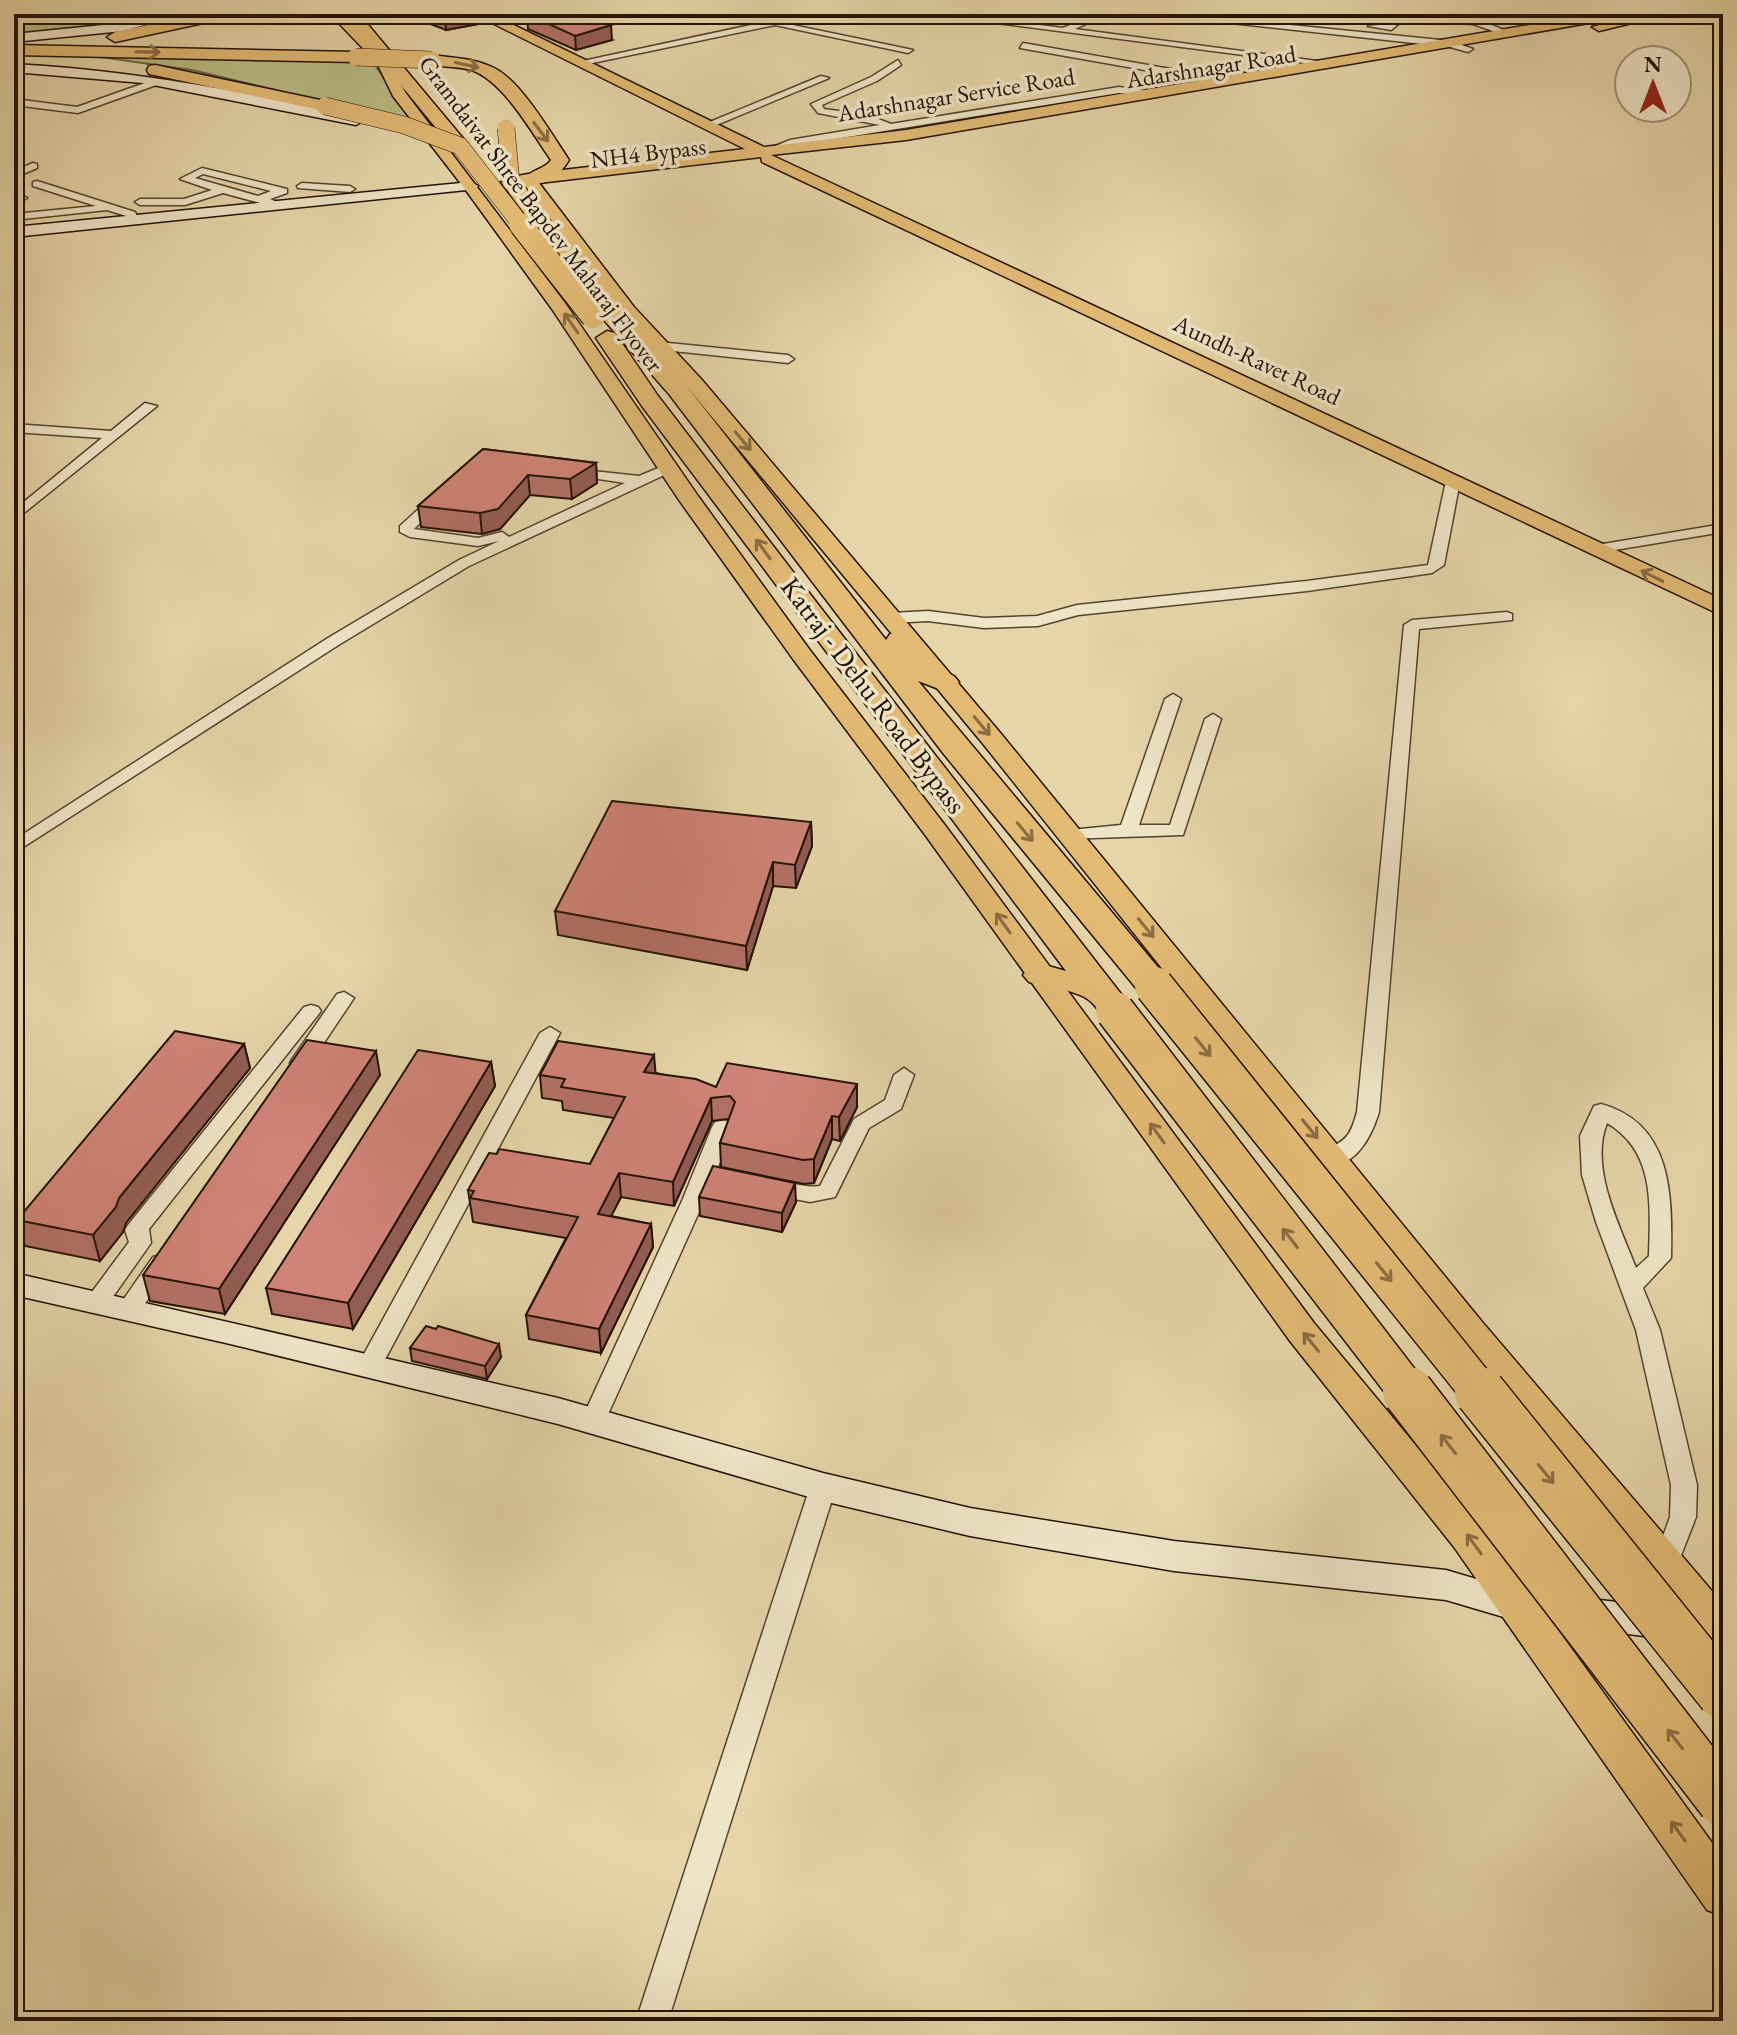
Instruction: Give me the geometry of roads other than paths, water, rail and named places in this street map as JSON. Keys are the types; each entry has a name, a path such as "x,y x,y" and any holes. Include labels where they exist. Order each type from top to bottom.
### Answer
{"highway":[{"path":"14,48 92,41 175,20 222,14"},
{"path":"351,14 386,60"},
{"name":"Gramdaivat Shree Bapdev Maharaj Flyover","path":"370,14 430,82"},
{"path":"14,48 356,57 473,65 489,71 498,79 515,97 560,160 553,171 525,180 506,128 498,79"},
{"path":"14,57 107,63 222,83 404,125 459,143"},
{"name":"Gramdaivat Shree Bapdev Maharaj Flyover","path":"386,60 445,126 602,316 665,371"},
{"path":"222,83 244,96"},
{"name":"Gramdaivat Shree Bapdev Maharaj Flyover","path":"459,143 525,180 602,316 665,371"},
{"path":"616,387 665,371"},
{"name":"Katraj - Dehu Road Bypass","path":"665,371 954,747 1154,986 1723,1694"},
{"name":"Katraj - Dehu Road Bypass","path":"665,371 1106,1000 1723,1801"},
{"path":"850,614 892,631 926,674 944,682"},
{"path":"1041,975 1106,1000"}],"main road":[{"path":"337,14 386,60 398,93 459,143 471,186 616,387 655,474 793,643 1302,1332 1468,1536 1723,1895"},
{"name":"Aundh-Ravet Road","path":"481,14 710,124 765,156 1723,609"},
{"name":"Adarshnagar Road","path":"765,156 981,123 1618,14"},
{"name":"Adarshnagar Road","path":"765,156 793,156 985,129 1662,14"},
{"path":"14,39 96,35 175,20"},
{"path":"14,68 73,70 244,96 459,143"},
{"path":"1049,100 1068,108"},
{"path":"960,114 981,123"},
{"name":"NH4 Bypass","path":"471,186 525,180 564,185 598,178 655,180 765,156"},
{"name":"Aundh-Ravet Road","path":"793,156 1138,321 1723,591"},
{"path":"546,201 598,178"},
{"path":"525,180 546,201 665,371 892,618 1333,1158 1471,1332 1723,1633"},
{"path":"14,232 277,199 304,203 471,186"},
{"path":"14,1284 370,1365 593,1421 823,1487 970,1522 1174,1556 1446,1585 1520,1608 1688,1626 1723,1642"}],"street":[{"path":"583,62 815,14"},
{"path":"1066,30 1103,14"},
{"path":"1153,14 1451,44 1468,49"},
{"path":"1248,14 1387,27 1394,26 1400,18"},
{"path":"1347,14 1474,21 1510,34"},
{"path":"1487,14 1586,20"},
{"path":"977,20 1327,63"},
{"path":"770,23 908,50"},
{"path":"816,32 799,41 857,51"},
{"path":"1322,43 1331,32"},
{"path":"1023,46 1199,77 1210,83"},
{"path":"889,125 857,115 828,113 817,109 816,104 874,79 898,63"},
{"path":"710,124 824,78"},
{"path":"14,102 78,110 156,82"},
{"name":"Adarshnagar Service Road","path":"765,156 783,145 889,125 1119,90 1157,93"},
{"path":"14,175 33,166"},
{"path":"202,171 283,191 277,199 259,199 185,179 202,171"},
{"path":"350,189 345,184 355,175"},
{"path":"37,184 132,217 140,202 155,186"},
{"path":"302,186 350,189 369,196"},
{"path":"140,202 185,202 219,191"},
{"path":"14,209 91,201"},
{"path":"14,217 113,208"},
{"path":"665,371 788,359"},
{"path":"14,517 150,406"},
{"path":"14,428 113,435"},
{"path":"553,469 611,477 655,474"},
{"path":"14,848 334,641 464,563 655,474"},
{"path":"454,484 405,529 424,535 489,541 601,490 611,477"},
{"path":"892,618 928,616 984,623 1038,621 1090,608 1307,586 1432,569 1437,565 1453,481"},
{"path":"1597,549 1723,528"},
{"path":"1333,1158 1349,1150 1361,1138 1368,1112 1412,625 1507,617"},
{"path":"1128,830 1173,699"},
{"path":"1070,835 1128,830 1177,831 1213,719"},
{"path":"291,1076 344,998"},
{"path":"113,1306 140,1243 141,1235 136,1230 311,1011"},
{"path":"370,1365 550,1033"},
{"path":"750,1183 810,1195 827,1192 844,1164 861,1124 894,1104 904,1075"},
{"path":"1631,1286 1660,1258 1656,1164 1643,1140 1624,1122 1601,1111 1591,1136 1593,1175 1631,1286 1648,1330 1684,1485 1683,1517 1666,1564"},
{"path":"593,1421 637,1319 713,1176 723,1127"},
{"path":"113,1306 174,1245"},
{"path":"652,2021 823,1487"}]}
